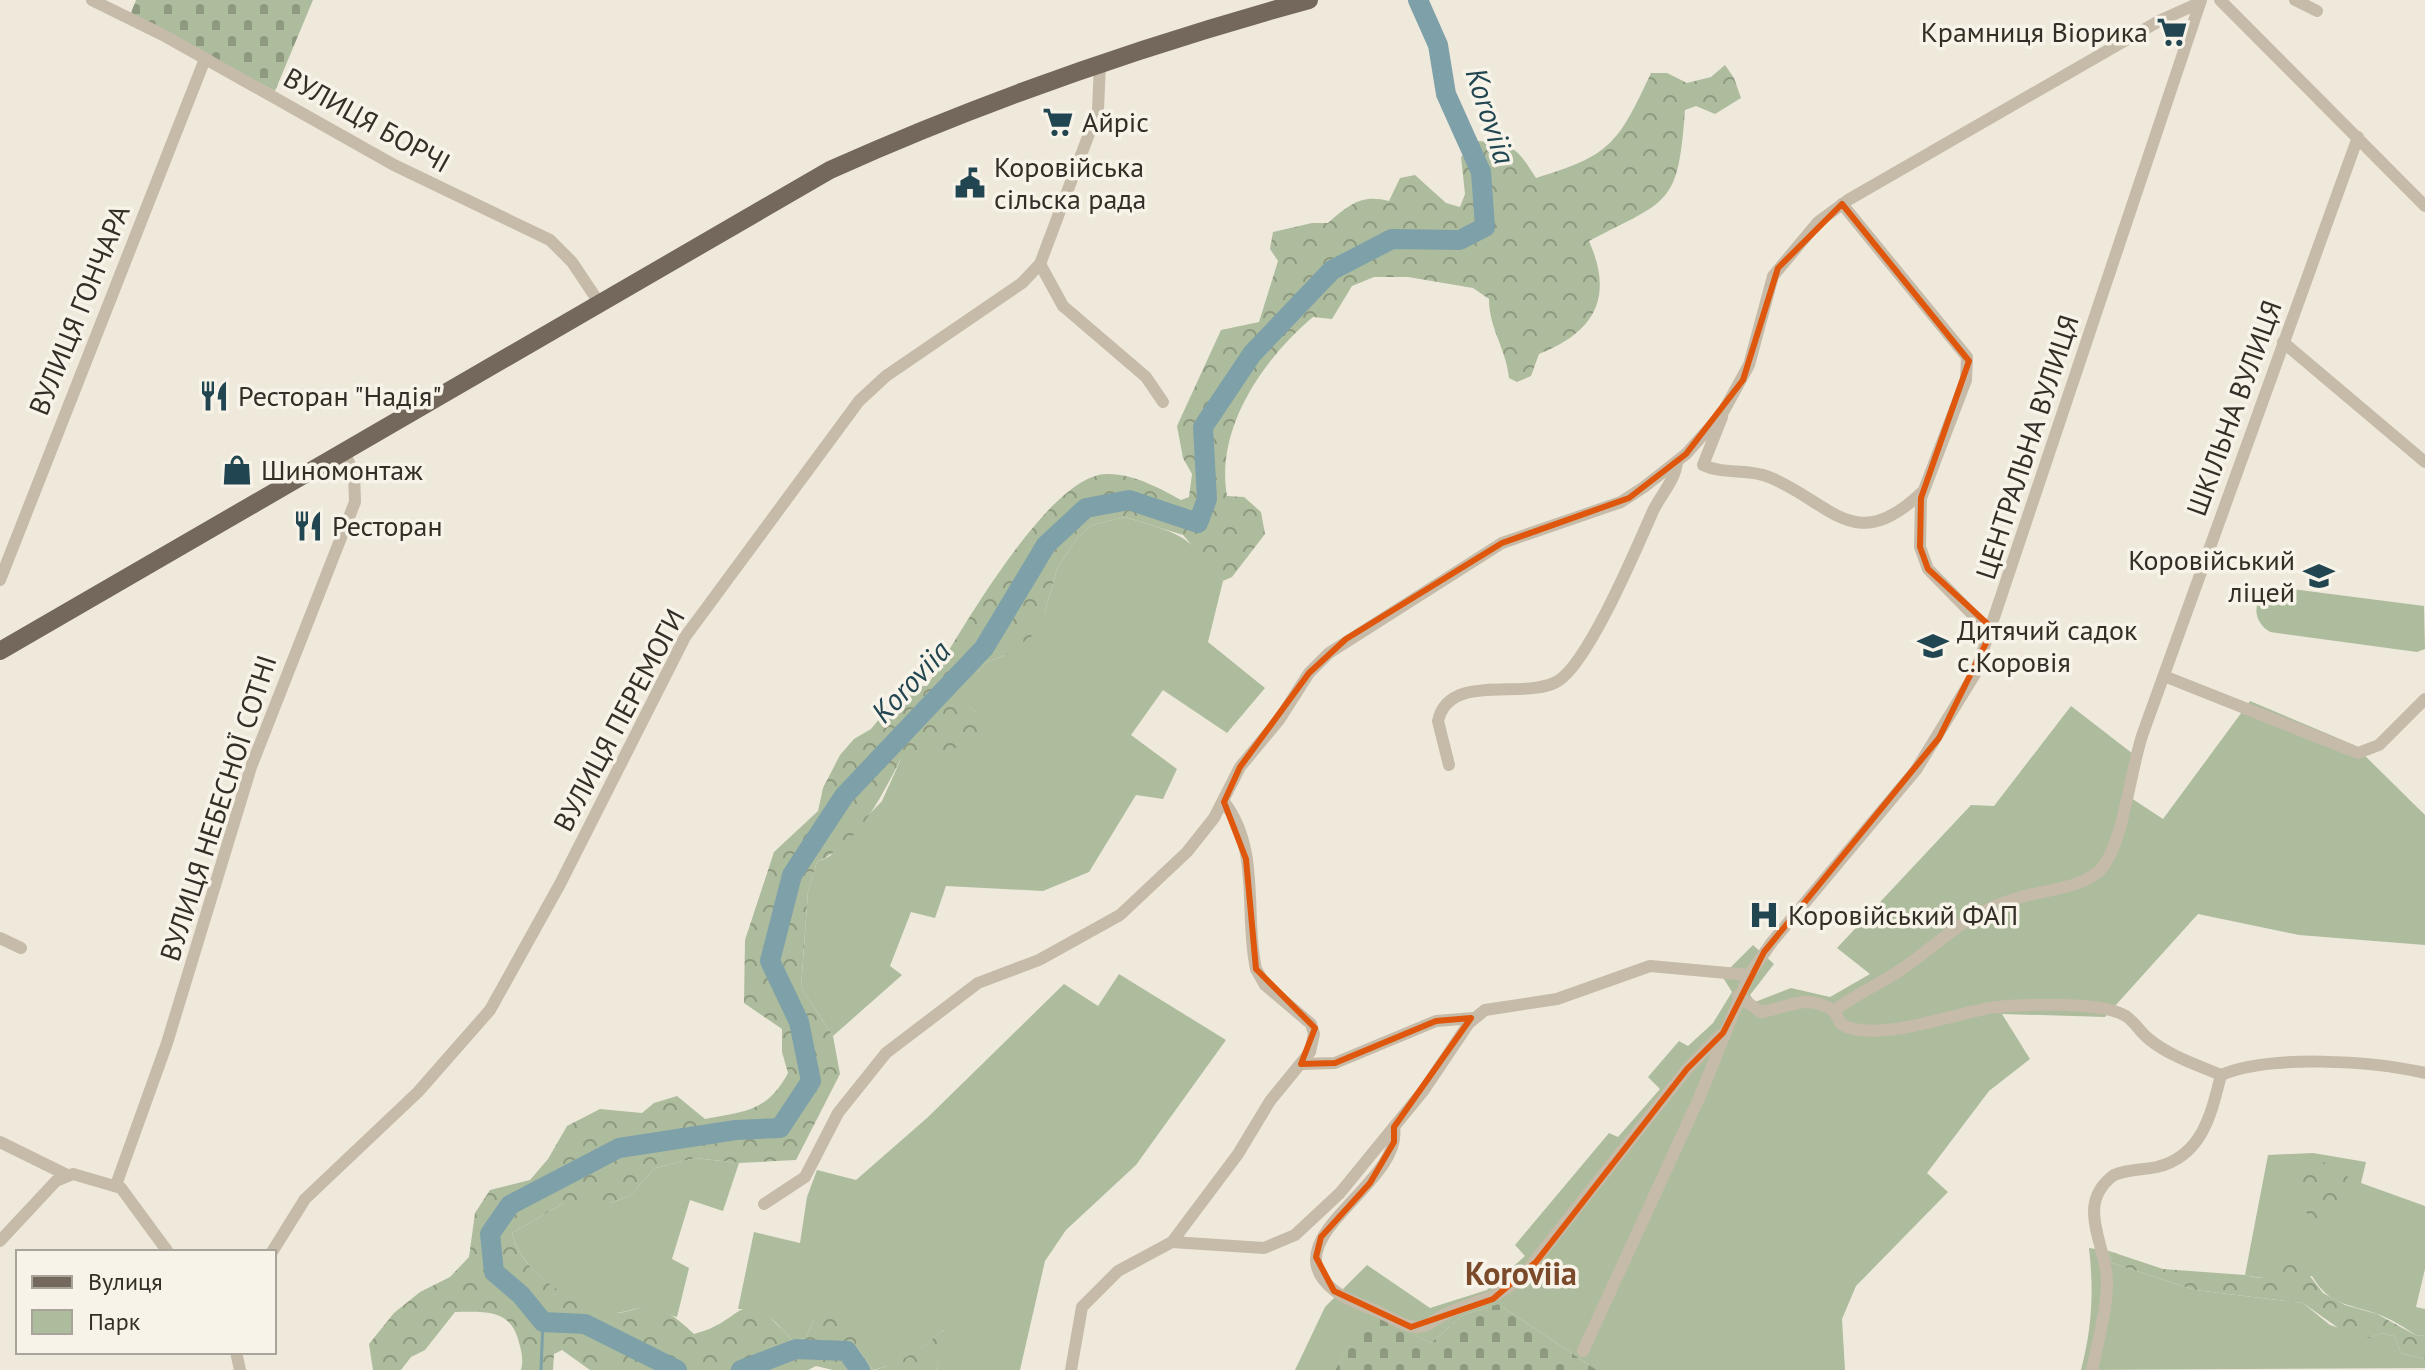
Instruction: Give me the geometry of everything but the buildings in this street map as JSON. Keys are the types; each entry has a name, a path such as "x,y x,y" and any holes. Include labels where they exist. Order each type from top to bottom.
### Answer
{"main road":[{"path":"0,651 830,170 935,123 1100,63 1303,1"}],"street":[{"name":"ВУЛИЦЯ БОРЧІ","path":"92,0 205,59 394,165 550,240 572,262 600,304"},
{"path":"2220,0 2425,206"},
{"path":"2295,0 2317,11"},
{"path":"1923,491 1894,516 1855,522 1828,513 1768,476 1705,466 1703,462 1722,414 1749,365 1773,276 1805,235 1842,204 2159,21 2200,2"},
{"name":"ЦЕНТРАЛЬНА ВУЛИЦЯ","path":"1394,1127 1394,1142 1375,1175 1321,1237 1316,1262 1325,1282 1344,1297 1407,1325 1423,1327 1452,1309 1493,1299 1522,1277 1695,1059 1723,1033 1749,975 1772,942 1930,751 1975,674 1993,629 2200,2"},
{"name":"ВУЛИЦЯ ГОНЧАРА","path":"0,580 205,59"},
{"name":"ВУЛИЦЯ ПЕРЕМОГИ","path":"273,1250 305,1199 418,1092 490,1010 566,871 685,637 859,401 886,376 1022,283 1040,264 1098,110 1100,63"},
{"name":"ШКІЛЬНА ВУЛИЦЯ","path":"1834,1011 1861,991 1902,969 1974,914 2098,872 2116,839 2127,788 2164,676 2358,137"},
{"path":"1842,204 1959,344 1969,361 1966,380 1923,491 1918,525 1925,565 1981,623 1993,629"},
{"path":"1040,264 1063,306 1146,377 1163,402"},
{"path":"2283,342 2425,462"},
{"path":"764,1204 805,1177 838,1113 886,1053 973,986 1039,960 1124,912 1195,844 1224,802 1240,767 1279,720 1309,673 1338,646 1502,543 1621,502 1677,462 1722,414"},
{"name":"ВУЛИЦЯ НЕБЕСНОЇ СОТНІ","path":"116,1185 164,1051 251,767 357,497 354,473 343,450"},
{"path":"1449,765 1438,721 1449,702 1470,693 1549,685 1568,671 1607,610 1657,503 1673,477 1677,462"},
{"path":"2164,676 2358,753 2379,745 2425,699"},
{"path":"1071,1370 1078,1317 1086,1302 1118,1271 1172,1242 1238,1154 1270,1101 1310,1052 1314,1031 1308,1021 1265,985 1256,969 1246,859 1224,802"},
{"path":"0,938 21,948"},
{"path":"1301,1064 1335,1063 1436,1021 1474,1018 1493,1008 1528,1006 1568,996 1645,967 1749,975"},
{"path":"1738,996 1761,1012 1799,1000 1815,1002 1834,1011 1841,1024 1863,1030 1909,1026 2004,1007 2063,1006 2116,1012 2127,1017 2149,1040 2165,1050 2221,1075 2260,1064 2351,1063 2425,1073"},
{"path":"1172,1242 1259,1248 1281,1243 1334,1200 1394,1127 1474,1018"},
{"path":"1583,1351 1700,1096 1723,1033"},
{"path":"2092,1370 2107,1284 2093,1224 2097,1198 2114,1175 2168,1164 2190,1151 2205,1129 2221,1075"},
{"path":"0,1142 70,1175 116,1185 166,1250"},
{"path":"0,1241 52,1184 70,1175"}],"highlighted area":[{"path":"1842,204 1969,361 1921,498 1920,547 1928,569 1993,629 1939,738 1764,952 1723,1033 1687,1069 1536,1262 1493,1299 1411,1327 1334,1291 1316,1257 1321,1237 1370,1183 1394,1142 1394,1127 1471,1018 1436,1021 1335,1063 1301,1064 1315,1028 1256,969 1246,859 1224,802 1240,767 1309,673 1346,639 1502,543 1629,498 1686,454 1743,380 1778,268"}],"green space":[{"path":"136,0 313,0 275,91 130,15"},
{"path":"1725,65 1734,78 1741,98 1715,114 1696,106 1685,110 1673,183 1665,196 1653,206 1589,241 1600,279 1594,310 1574,335 1539,354 1531,376 1517,382 1509,378 1489,299 1473,288 1408,277 1374,277 1352,286 1332,319 1313,317 1294,334 1261,374 1247,397 1228,446 1225,471 1227,496 1244,497 1261,512 1265,534 1232,577 1223,581 1183,535 1125,517 1092,525 1076,539 1057,569 1045,612 1033,635 1006,655 986,662 959,698 977,713 981,730 951,751 916,766 901,759 857,831 846,843 817,862 808,891 801,988 833,1036 840,1074 796,1160 739,1163 695,1158 655,1168 630,1196 610,1203 564,1203 512,1233 525,1261 564,1294 613,1313 655,1308 676,1319 694,1334 743,1309 751,1308 774,1322 792,1340 806,1338 814,1320 827,1306 844,1309 856,1323 856,1346 873,1370 833,1370 816,1366 808,1370 590,1370 562,1350 554,1354 553,1370 521,1370 520,1347 508,1322 493,1314 455,1312 425,1350 411,1357 401,1370 373,1370 369,1344 394,1313 420,1292 450,1277 469,1257 475,1213 490,1190 530,1180 548,1159 567,1126 600,1109 642,1113 654,1103 677,1096 705,1119 754,1108 772,1096 780,1086 788,1073 782,1052 782,1029 744,1003 745,940 774,852 818,811 823,788 840,755 854,739 871,729 906,686 927,686 1006,562 1058,501 1083,482 1106,474 1136,479 1181,500 1189,497 1192,474 1183,458 1177,426 1221,330 1259,322 1278,261 1270,249 1273,232 1312,223 1328,223 1349,206 1363,200 1389,201 1400,178 1415,175 1446,203 1460,207 1465,194 1461,157 1478,141 1513,149 1536,178 1561,170 1581,162 1610,143 1630,116 1651,73 1667,73 1687,83 1711,77"},
{"path":"1125,517 1182,537 1211,565 1223,581 1208,642 1265,688 1227,733 1163,690 1131,735 1177,769 1163,799 1136,795 1089,872 1043,891 946,886 935,918 911,912 890,966 902,975 833,1036 801,988 808,891 817,862 830,856 882,801 901,759 977,713 958,698 986,662 1006,655 1045,612 1057,569 1076,539 1092,525"},
{"path":"2277,587 2424,606 2425,649 2417,652 2270,632 2259,620 2257,607 2263,595"},
{"path":"2250,701 2354,745 2425,815 2425,945 2299,935 2198,914 2105,1017 2002,1014 2030,1059 1989,1091 1927,1173 1948,1192 1856,1286 1842,1319 1845,1370 1597,1370 1498,1304 1463,1315 1431,1343 1369,1313 1335,1370 1295,1370 1325,1307 1367,1265 1430,1308 1487,1290 1525,1256 1515,1245 1609,1133 1618,1137 1660,1089 1648,1077 1679,1041 1688,1046 1713,1023 1732,992 1722,976 1753,945 1774,964 1750,995 1755,1002 1791,988 1830,997 1870,974 1837,948 1971,805 1994,806 2071,706 2137,757 2128,796 2163,819"},
{"path":"1119,974 1226,1040 1136,1165 1066,1230 1045,1261 1020,1370 936,1370 950,1336 943,1330 911,1355 873,1370 856,1346 856,1323 814,1320 806,1338 792,1340 762,1313 738,1309 754,1232 800,1243 807,1197 817,1170 856,1180 927,1118 1064,984 1098,1006"},
{"path":"2313,1153 2366,1162 2361,1183 2425,1206 2425,1269 2416,1307 2425,1309 2425,1335 2417,1336 2388,1318 2333,1298 2312,1276 2269,1278 2245,1275 2268,1155"},
{"path":"695,1158 739,1163 723,1211 690,1200 672,1259 689,1268 677,1317 645,1308 610,1313 580,1303 550,1285 525,1261 517,1247 512,1233 564,1203 610,1203 630,1196 655,1168"},
{"path":"2318,1161 2336,1165 2348,1173 2345,1194 2321,1230 2309,1224 2301,1185 2303,1167"},
{"path":"2089,1248 2109,1251 2112,1263 2195,1290 2303,1303 2330,1325 2370,1338 2381,1333 2394,1336 2401,1353 2425,1359 2425,1368 2081,1370 2091,1309"},
{"path":"2109,1251 2163,1269 2258,1277 2272,1274 2286,1262 2300,1263 2323,1293 2345,1305 2377,1314 2417,1336 2425,1335 2425,1359 2401,1353 2394,1336 2381,1333 2370,1338 2351,1337 2303,1303 2195,1290 2112,1263"},
{"path":"1498,1304 1597,1370 1335,1370 1369,1312 1431,1343 1463,1315"},
{"path":"943,1330 951,1336 936,1370 875,1370 912,1354"}],"waterway":[{"name":"Koroviia","path":"677,1370 585,1324 543,1322 521,1295 494,1272 490,1234 510,1205 619,1148 736,1130 780,1128 811,1081 799,1022 770,961 792,875 844,796 984,648 1046,545 1086,508 1129,500 1198,523 1207,499 1203,427 1252,354 1332,270 1392,239 1460,240 1485,227 1481,172 1446,94 1438,45 1418,0"},
{"path":"541,1370 543,1322"},
{"name":"Koroviia","path":"741,1370 796,1349 847,1351 860,1370"}],"place":[{"name":"Крамниця Віорика","path":"2172,32"},
{"name":"Айріс","path":"1058,122"},
{"name":"Коровійська сільска рада","path":"970,183"},
{"name":"Ресторан \"Надія\"","path":"214,396"},
{"name":"Шиномонтаж","path":"237,470"},
{"name":"Ресторан","path":"308,526"},
{"name":"Коровійський ліцей","path":"2319,576"},
{"name":"Дитячий садок с.Коровія","path":"1933,646"},
{"name":"Коровійський ФАП","path":"1764,915"}],"district":[{"name":"Koroviia","path":"1521,1274"}]}
